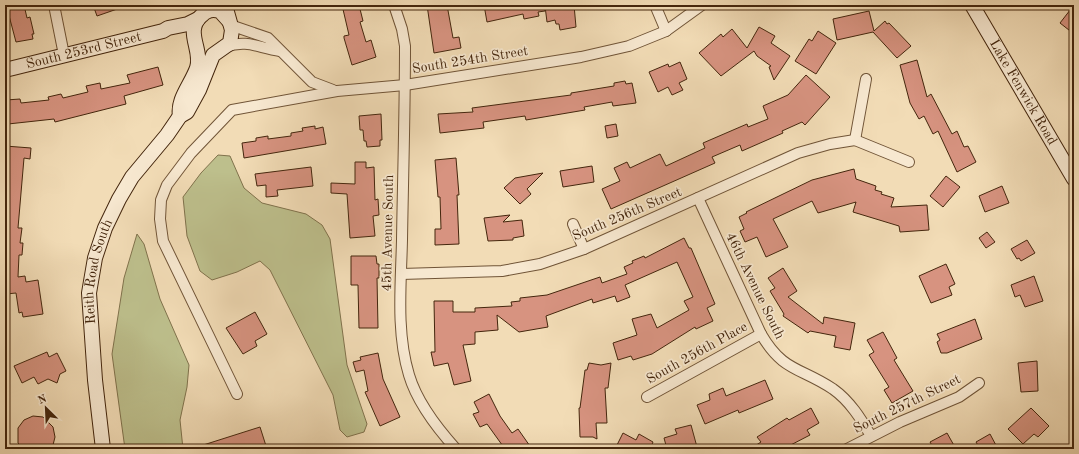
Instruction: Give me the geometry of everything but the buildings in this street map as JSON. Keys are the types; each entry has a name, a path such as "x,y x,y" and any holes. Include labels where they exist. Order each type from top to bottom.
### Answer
{"main road":[{"name":"Reith Road South","path":"103,449 95,380 89,293 95,258 104,228 132,177 167,135 180,116 187,112 192,104 209,62 230,43 232,37 225,5"},
{"name":"Lake Fenwick Road","path":"972,5 1074,179"},
{"path":"205,12 220,11 229,21"},
{"name":"South 253rd Street","path":"5,70 188,24 205,12"},
{"name":"Reith Road South","path":"180,116 178,106 197,67 198,55 193,26 205,12"},
{"name":"South 253rd Street","path":"163,31 188,38 195,44"},
{"path":"195,44 203,52 221,50"}],"street":[{"path":"54,5 64,55"},
{"name":"45th Avenue South","path":"394,5 402,29 405,46 401,274 401,322 403,350 410,377 426,410 456,449"},
{"path":"655,5 666,31"},
{"name":"South 254th Street","path":"237,394 162,241 160,219 162,200 167,185 191,153 232,110 337,91 405,85 581,57 629,46 666,31 702,5"},
{"path":"229,21 233,26 268,38 275,43 280,51 312,82 337,91"},
{"path":"221,50 236,44 247,43 280,51"},
{"path":"866,79 855,140 909,162"},
{"name":"South 256th Street","path":"401,274 502,271 540,264 584,249 798,153 830,144 855,140"},
{"name":"46th Avenue South","path":"698,198 761,334 770,350 785,364 833,389 856,412 871,436"},
{"path":"573,224 584,249"},
{"name":"South 256th Place","path":"647,397 761,334"},
{"name":"South 257th Street","path":"847,449 871,436 959,397 978,383"}],"green space":[{"path":"218,155 230,156 244,188 262,203 306,214 322,225 330,239 347,365 367,424 364,432 347,437 340,430 333,395 270,270 260,261 237,272 212,280 200,271 187,236 183,197 201,173"},
{"path":"137,234 144,244 160,299 189,365 187,387 180,420 183,449 125,449 112,354 124,278"}]}
